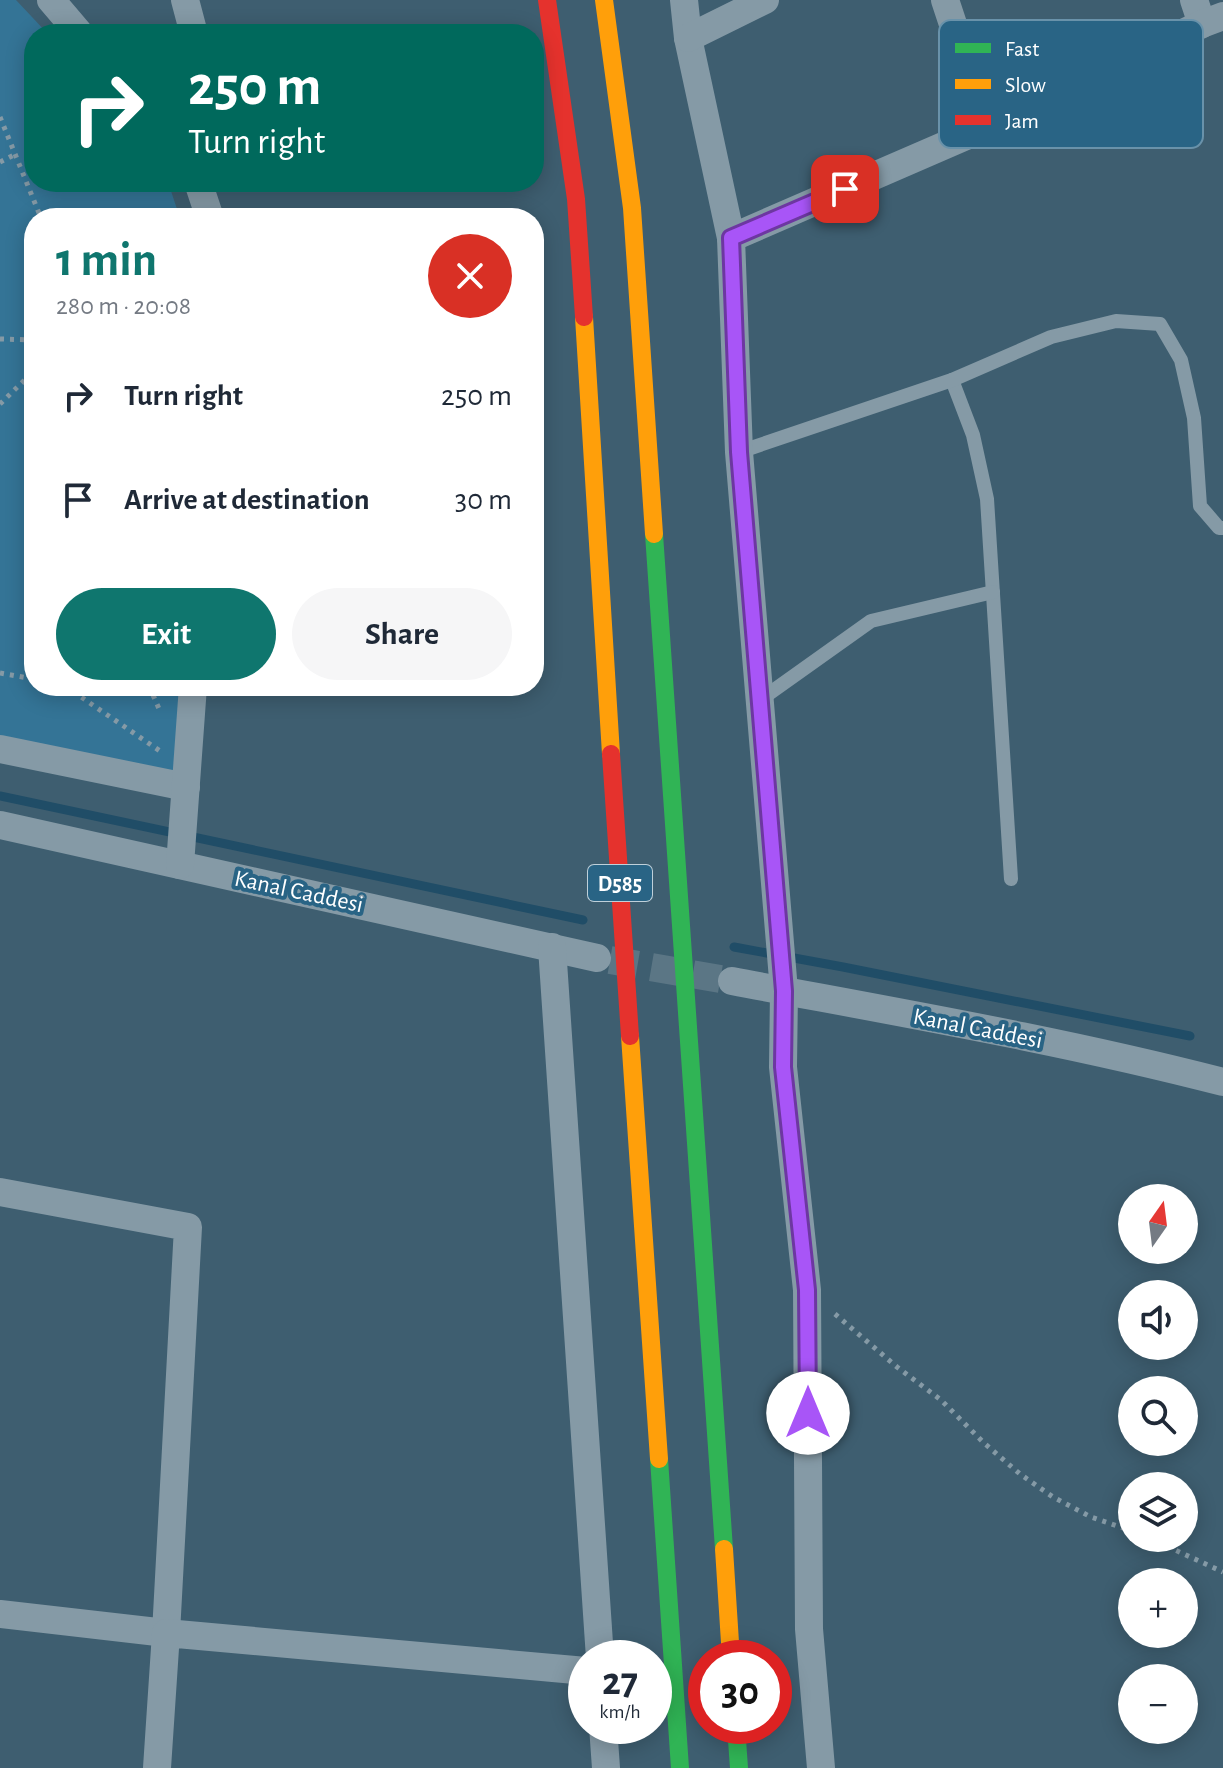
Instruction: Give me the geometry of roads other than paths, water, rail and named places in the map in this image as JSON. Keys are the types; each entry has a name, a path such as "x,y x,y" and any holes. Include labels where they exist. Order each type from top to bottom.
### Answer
{"highway":[{"name":"D585","path":"547,0 576,199 680,1768"},
{"name":"D585","path":"604,0 632,208 730,1640"},
{"path":"737,1744 739,1768"}],"street":[{"path":"51,0 71,24"},
{"path":"185,0 191,24"},
{"path":"684,0 688,38 731,238 739,452 784,991 783,1067 807,1290 809,1629 821,1768"},
{"path":"688,38 765,0"},
{"path":"945,0 952,20"},
{"path":"731,238 939,148"},
{"path":"181,852 192,696"},
{"path":"0,749 186,784"},
{"name":"Kanal Caddesi","path":"0,825 181,852 597,958"},
{"path":"552,947 599,1640"},
{"name":"Kanal Caddesi","path":"732,981 1128,1057 1223,1082"},
{"path":"0,1192 188,1227 157,1768"},
{"path":"0,1614 166,1633 568,1669"},
{"path":"604,1744 606,1768"}],"lane":[{"path":"739,452 952,380 1051,337 1116,321 1160,324 1181,360 1194,418 1200,506 1219,528 1223,528"},
{"path":"952,380 973,435 987,499 1011,879"},
{"path":"760,700 871,621 993,592"}],"waterway":[{"path":"0,796 583,920"},
{"path":"734,947 1190,1036"}],"tunnel":[{"path":"610,960 732,981"}]}
